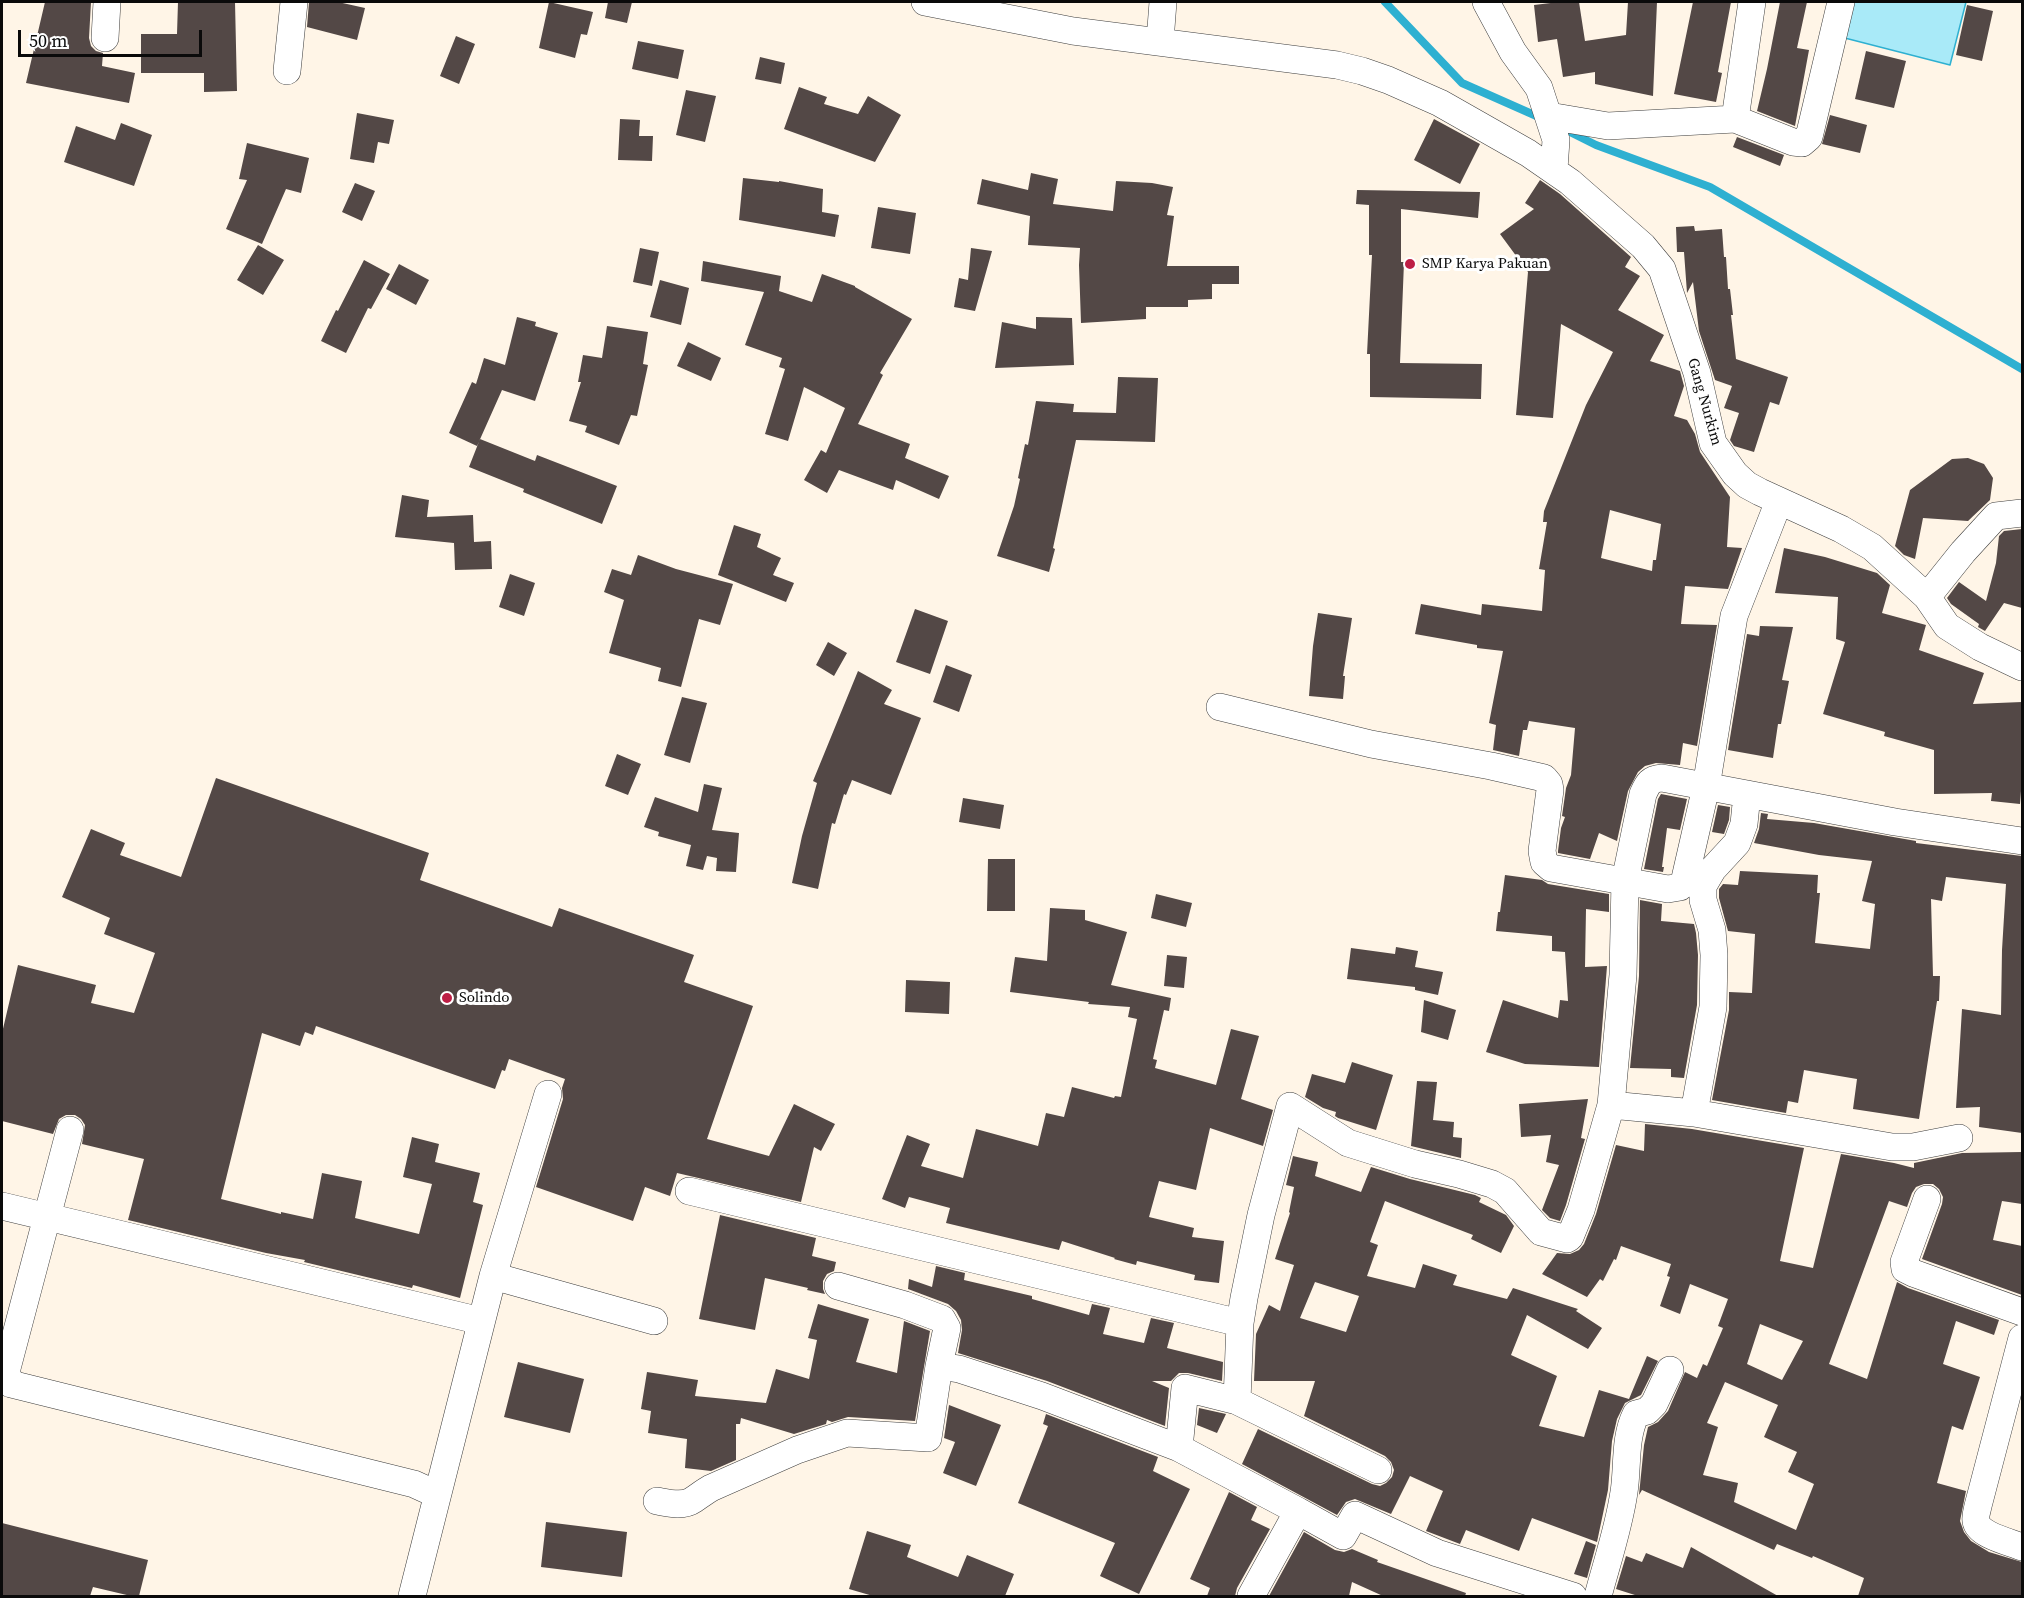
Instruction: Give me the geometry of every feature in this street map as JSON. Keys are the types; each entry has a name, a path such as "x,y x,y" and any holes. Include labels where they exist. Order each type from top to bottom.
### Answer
{"street":[{"path":"105,38 107,2"},
{"path":"287,70 294,2"},
{"name":"Gang Nurkim","path":"926,2 1073,31 1337,65 1362,71 1388,80 1440,104 1554,170 1643,246 1662,269 1696,373 1713,443 1724,460 1747,485 1841,529 1872,547 1927,597 1947,626 1980,647 2022,667"},
{"path":"1160,41 1163,2"},
{"path":"1486,2 1514,52 1539,88 1552,125 1554,170"},
{"path":"1735,119 1752,2"},
{"path":"1552,125 1608,126 1735,119 1793,142 1805,141 1809,137 1841,2"},
{"path":"1220,707 1371,744 1544,778 1550,790 1542,852 1544,862 1551,868 1668,889 1680,887 1684,882 1707,787 1734,616 1779,501"},
{"path":"1927,597 1996,516 2022,513"},
{"path":"1237,1401 1240,1323 1261,1215 1290,1106 1348,1143 1415,1164 1459,1173 1492,1184 1504,1191 1541,1232 1567,1239 1570,1237 1581,1210 1611,1105 1623,975 1625,881 1643,794 1647,784 1653,778 1895,822 2022,841"},
{"path":"1694,1113 1713,1007 1712,930 1703,900 1703,886 1718,863 1737,843 1744,824 1747,794"},
{"path":"412,1596 493,1276 548,1094"},
{"path":"1611,1105 1694,1113 1892,1147 1913,1147 1959,1138"},
{"path":"70,1130 6,1372 11,1384 414,1484 436,1494"},
{"path":"689,1191 1240,1323"},
{"path":"1927,1199 1904,1262 1905,1269 1912,1274 2022,1312"},
{"path":"2,1206 481,1321"},
{"path":"493,1276 654,1321"},
{"path":"657,1501 676,1504 693,1501 697,1495 711,1488 797,1450 847,1433 928,1438 947,1328 942,1319 905,1305 838,1286"},
{"path":"2022,1338 1976,1522 1985,1533 2022,1547"},
{"path":"939,1366 959,1369 1042,1395 1179,1448 1343,1536 1355,1515 1437,1553 1573,1596"},
{"path":"1598,1596 1624,1492 1627,1453 1633,1420 1636,1414 1647,1411 1654,1404 1670,1370"},
{"path":"1179,1448 1185,1388 1237,1401 1378,1470"},
{"path":"1251,1596 1298,1511"}],"water":[{"path":"1846,2 1966,2 1950,65 1837,36"}],"building":[{"path":"45,2 91,2 89,38 91,46 103,53 102,66 135,73 129,103 26,83"},
{"path":"178,2 235,2 237,91 204,92 204,73 141,73 141,34 177,34"},
{"path":"309,2 338,2 365,8 357,40 307,27"},
{"path":"549,2 593,12 587,35 581,34 575,58 539,48"},
{"path":"608,2 632,2 627,23 605,18"},
{"path":"1579,2 1585,41 1626,35 1628,2 1657,2 1653,96 1595,84 1595,72 1563,77 1557,39 1538,42 1534,5"},
{"path":"1693,2 1731,2 1718,72 1722,73 1716,102 1674,94"},
{"path":"1780,2 1807,2 1797,48 1809,50 1795,126 1757,111"},
{"path":"1967,5 1993,11 1982,61 1956,55"},
{"path":"456,36 475,44 459,84 440,76"},
{"path":"638,41 684,50 678,79 632,69"},
{"path":"1866,51 1906,61 1894,108 1855,99"},
{"path":"760,57 785,63 781,84 755,79"},
{"path":"799,87 827,97 824,104 858,114 868,96 901,115 875,162 784,129"},
{"path":"686,90 716,96 705,142 676,135"},
{"path":"357,113 394,120 389,144 378,142 374,163 350,159"},
{"path":"1830,115 1867,125 1860,153 1822,144"},
{"path":"620,119 640,120 639,136 653,136 652,161 618,160"},
{"path":"1434,119 1480,144 1460,184 1414,160"},
{"path":"121,123 152,135 134,186 64,162 76,126 115,140"},
{"path":"1737,137 1784,155 1780,166 1733,147"},
{"path":"247,143 309,158 301,193 286,189 262,244 226,229 247,180 239,179"},
{"path":"1031,173 1058,179 1053,204 1113,211 1116,181 1173,187 1167,215 1174,216 1167,266 1239,266 1239,284 1212,284 1212,299 1188,300 1188,307 1146,307 1146,319 1081,323 1080,248 1028,245 1030,216 977,204 982,179 1028,190"},
{"path":"743,178 779,181 823,189 822,212 839,215 835,237 739,220"},
{"path":"1540,180 1560,194 1631,257 1625,267 1640,276 1618,310 1664,335 1650,361 1680,371 1684,386 1674,416 1687,420 1695,434 1700,452 1730,497 1727,547 1742,548 1728,589 1685,586 1681,624 1717,625 1697,746 1683,743 1680,765 1656,763 1645,766 1638,772 1628,791 1617,841 1599,833 1590,859 1558,853 1561,828 1565,817 1562,816 1566,788 1571,775 1575,728 1529,721 1527,730 1523,730 1519,756 1493,750 1496,725 1489,723 1503,651 1477,648 1477,645 1415,634 1421,604 1481,615 1482,604 1542,611 1545,570 1539,569 1547,522 1543,522 1544,511 1586,405 1613,352 1561,324 1553,418 1516,415 1528,272 1500,234 1534,209 1525,203","holes":["1610,510 1661,524 1656,560 1653,560 1652,571 1601,558"]},
{"path":"355,183 375,191 362,221 342,212"},
{"path":"1357,190 1480,192 1478,218 1401,209 1401,262 1404,262 1400,363 1482,364 1481,399 1370,397 1370,354 1367,354 1372,255 1369,255 1369,205 1356,204"},
{"path":"878,207 916,213 910,254 871,248"},
{"path":"1694,226 1695,231 1722,229 1736,359 1788,377 1779,405 1770,402 1754,452 1734,446 1730,440 1739,413 1724,408 1732,386 1715,380 1699,331 1693,282 1687,293 1684,252 1677,252 1676,227"},
{"path":"258,245 284,260 263,295 237,280"},
{"path":"640,248 659,252 652,286 633,282"},
{"path":"971,248 992,251 975,311 954,307 959,278 968,280"},
{"path":"364,260 390,274 371,309 368,308 346,353 321,341"},
{"path":"703,261 781,276 779,291 812,302 822,274 855,286 912,319 880,373 883,375 858,424 910,444 905,458 949,476 939,499 896,480 893,490 839,470 827,493 804,480 821,450 826,453 845,408 804,387 788,441 765,434 785,369 779,367 782,358 745,345 764,292 701,281"},
{"path":"399,264 429,280 416,305 386,289"},
{"path":"660,280 689,288 681,325 650,317"},
{"path":"517,317 536,322 535,326 558,333 535,401 502,390 477,446 449,433 472,382 476,384 484,358 505,365"},
{"path":"1036,317 1072,318 1074,365 995,368 1002,322 1036,329"},
{"path":"607,326 648,332 643,364 648,365 637,416 631,415 619,445 585,432 587,426 569,421 581,382 578,382 583,355 602,358"},
{"path":"688,342 721,358 711,381 677,366"},
{"path":"1118,377 1158,378 1155,442 1076,440 1049,572 997,556 1014,506 1025,444 1028,445 1036,401 1074,404 1073,412 1116,413"},
{"path":"480,439 535,461 537,455 617,486 602,524 469,467"},
{"path":"1968,458 1984,464 1993,478 1990,500 1968,521 1923,518 1915,559 1904,555 1895,546 1910,490 1952,459"},
{"path":"402,495 429,500 427,517 473,515 474,542 491,541 492,569 455,570 454,543 395,537"},
{"path":"734,525 761,534 757,547 781,558 773,575 794,583 786,602 718,575"},
{"path":"2022,529 2022,608 2004,603 1985,631 1951,604 1947,598 1959,582 1986,601 1996,563 1999,536 2004,531"},
{"path":"1784,548 1825,557 1877,573 1890,585 1882,613 1926,625 1919,650 1984,673 1973,704 2022,702 2020,804 1991,801 1992,793 1934,794 1934,750 1884,736 1885,732 1823,714 1845,642 1836,639 1838,597 1775,593"},
{"path":"638,555 676,569 733,584 720,625 699,619 681,687 658,681 661,668 609,653 624,600 604,592 612,569 631,575"},
{"path":"510,574 535,583 524,616 499,607"},
{"path":"915,609 948,621 930,674 896,662"},
{"path":"1318,613 1352,618 1343,676 1345,676 1343,699 1309,696"},
{"path":"1760,626 1793,627 1782,680 1789,681 1781,724 1778,724 1773,758 1728,750 1747,634 1759,636"},
{"path":"828,642 847,653 834,676 816,665"},
{"path":"946,665 972,675 959,712 933,702"},
{"path":"858,671 892,690 884,704 921,718 891,795 852,780 846,795 844,794 835,824 832,823 818,889 792,883 817,783 813,781"},
{"path":"682,697 707,703 690,763 664,755"},
{"path":"617,754 641,764 628,795 605,786"},
{"name":"Solindo","path":"216,778 429,853 420,880 552,927 559,908 694,955 684,982 753,1006 707,1139 769,1156 794,1104 835,1124 821,1151 814,1147 801,1202 677,1173 670,1196 645,1187 633,1221 536,1187 563,1099 562,1088 565,1079 509,1059 495,1089 316,1026 313,1035 305,1032 300,1046 262,1033 221,1199 281,1214 281,1212 313,1219 322,1173 362,1181 355,1218 419,1234 432,1184 403,1177 412,1137 439,1144 435,1162 480,1173 473,1202 483,1205 460,1298 413,1285 412,1288 304,1262 305,1260 128,1220 144,1159 82,1144 85,1125 75,1115 66,1115 59,1119 53,1134 2,1121 2,1033 18,965 96,985 91,1003 134,1013 155,953 104,934 110,918 62,897 91,829 125,843 120,855 181,877"},
{"path":"704,784 722,788 712,830 739,833 736,872 716,871 717,858 707,856 703,870 686,866 691,845 658,836 659,832 644,827 655,797 698,812"},
{"path":"1661,794 1687,799 1680,830 1667,828 1663,872 1644,869 1658,799"},
{"path":"963,798 1004,805 1000,829 959,822"},
{"path":"1718,805 1730,807 1729,820 1724,834 1712,832"},
{"path":"1761,813 1768,814 1767,819 1814,823 1916,841 1916,843 2022,856 2022,1133 1979,1127 1980,1107 1956,1108 1962,1009 2001,1015 2006,884 1946,877 1942,901 1931,899 1933,976 1940,976 1939,1001 1937,1001 1919,1119 1853,1109 1857,1079 1804,1070 1798,1103 1788,1101 1786,1113 1712,1100 1729,1010 1729,992 1752,993 1755,934 1728,931 1719,898 1719,889 1723,884 1738,885 1740,871 1818,875 1817,893 1820,893 1815,943 1870,949 1875,904 1862,901 1872,861 1819,855 1754,843"},
{"path":"988,859 1015,859 1015,911 987,911"},
{"path":"1505,875 1609,894 1609,912 1586,909 1585,967 1607,966 1599,1067 1525,1064 1486,1052 1503,1000 1558,1018 1560,1000 1568,1001 1565,952 1552,951 1552,936 1496,931"},
{"path":"1156,894 1192,903 1186,927 1151,918"},
{"path":"1640,900 1662,904 1661,921 1694,924 1698,955 1697,1005 1684,1078 1671,1077 1671,1069 1630,1068 1639,976"},
{"path":"1050,908 1085,910 1085,920 1127,932 1111,985 1171,998 1169,1011 1164,1010 1153,1059 1157,1060 1155,1068 1216,1085 1231,1029 1259,1036 1241,1099 1273,1110 1263,1146 1210,1128 1196,1190 1159,1181 1149,1217 1194,1228 1192,1237 1224,1241 1219,1283 1194,1280 1195,1275 1137,1261 1136,1265 1062,1241 1059,1250 946,1223 950,1208 909,1197 905,1208 882,1199 907,1135 930,1144 921,1166 963,1178 976,1129 1038,1146 1046,1113 1064,1117 1072,1087 1114,1098 1115,1096 1121,1097 1137,1019 1128,1017 1130,1007 1088,1004 1089,1002 1010,992 1015,957 1047,961"},
{"path":"1396,947 1418,951 1415,967 1443,972 1438,995 1415,990 1415,987 1347,979 1351,948 1395,954"},
{"path":"1167,955 1187,957 1184,988 1164,986"},
{"path":"906,980 950,982 949,1014 905,1012"},
{"path":"1424,1000 1456,1010 1448,1040 1421,1032"},
{"path":"1352,1062 1393,1075 1376,1130 1338,1118 1335,1116 1336,1112 1323,1108 1305,1097 1312,1074 1345,1083"},
{"path":"1417,1081 1437,1082 1433,1120 1454,1122 1453,1137 1462,1138 1461,1158 1411,1146"},
{"path":"1588,1099 1581,1138 1585,1139 1560,1221 1550,1218 1542,1210 1559,1165 1546,1162 1551,1135 1521,1137 1519,1104"},
{"path":"1645,1124 1692,1129 1804,1148 1780,1261 1813,1268 1841,1154 1914,1168 1914,1163 1962,1153 2022,1152 2022,1204 2002,1201 1993,1240 2022,1246 2022,1295 1922,1259 1943,1197 1933,1184 1924,1184 1916,1187 1907,1207 1889,1201 1829,1364 1867,1379 1897,1282 1999,1320 1994,1335 1956,1321 1943,1364 1980,1377 1963,1430 1952,1426 1937,1483 1966,1491 1960,1521 1971,1541 1989,1552 2022,1562 2022,1596 1858,1596 1864,1578 1813,1556 1812,1558 1777,1544 1774,1550 1642,1490 1639,1495 1648,1427 1658,1422 1668,1411 1685,1372 1697,1378 1703,1364 1707,1366 1723,1328 1718,1326 1728,1299 1690,1284 1680,1314 1660,1306 1670,1277 1667,1276 1671,1264 1621,1246 1616,1260 1614,1259 1603,1281 1600,1279 1587,1297 1542,1274 1557,1253 1570,1254 1579,1250 1584,1244 1596,1214 1616,1145 1644,1151","holes":["1760,1324 1803,1341 1782,1380 1747,1364","1725,1382 1778,1405 1764,1437 1797,1452 1788,1472 1814,1484 1796,1530 1734,1502 1738,1483 1703,1475 1718,1427 1707,1423"]},
{"path":"1293,1156 1318,1162 1315,1176 1361,1192 1371,1167 1475,1195 1481,1198 1479,1202 1506,1215 1514,1226 1501,1253 1471,1239 1473,1235 1385,1201 1370,1242 1378,1245 1367,1276 1415,1288 1423,1264 1457,1275 1453,1285 1507,1299 1513,1288 1578,1309 1576,1311 1602,1328 1588,1349 1527,1315 1511,1355 1557,1376 1539,1426 1584,1437 1599,1390 1629,1399 1647,1356 1658,1361 1641,1395 1625,1403 1617,1419 1612,1441 1608,1490 1597,1542 1532,1518 1519,1551 1466,1530 1460,1544 1426,1531 1443,1491 1410,1476 1391,1514 1355,1499 1346,1502 1337,1515 1242,1464 1258,1429 1372,1484 1380,1486 1386,1483 1392,1477 1394,1470 1391,1462 1385,1456 1304,1416 1315,1381 1254,1381 1256,1334 1269,1305 1280,1311 1294,1265 1275,1259 1290,1213 1294,1187 1286,1185","holes":["1315,1282 1359,1296 1346,1332 1300,1318"]},
{"path":"720,1215 816,1238 812,1256 836,1262 834,1271 827,1274 823,1281 825,1294 765,1278 755,1330 699,1319"},
{"path":"936,1266 965,1273 964,1280 1032,1296 1032,1299 1089,1315 1092,1304 1110,1308 1103,1334 1144,1343 1151,1318 1174,1323 1167,1348 1223,1362 1222,1381 1179,1373 1171,1381 1152,1381 1169,1388 1165,1426 1047,1381 958,1353 962,1330 961,1320 956,1311 948,1304 908,1289 909,1279 932,1287"},
{"path":"818,1304 869,1319 856,1362 897,1373 904,1321 930,1331 915,1421 848,1417 832,1422 827,1420 826,1424 794,1434 741,1418 740,1424 736,1424 736,1460 711,1471 685,1468 687,1439 648,1433 651,1411 641,1409 647,1372 698,1380 695,1396 766,1403 776,1369 809,1379 817,1340 808,1338"},
{"path":"518,1362 584,1379 570,1433 504,1417"},
{"path":"949,1405 1001,1425 976,1486 943,1473 955,1442 944,1438"},
{"path":"1199,1408 1226,1414 1217,1433 1197,1425"},
{"path":"1046,1414 1158,1457 1153,1471 1190,1489 1139,1594 1100,1576 1115,1543 1018,1503 1048,1426 1043,1424"},
{"path":"1229,1492 1257,1507 1251,1520 1270,1529 1237,1588 1235,1596 1207,1596 1210,1588 1190,1579"},
{"path":"546,1522 627,1532 622,1577 541,1567"},
{"path":"2,1523 148,1560 139,1596 93,1587 90,1596 2,1596"},
{"path":"867,1531 911,1545 907,1557 958,1577 967,1555 1014,1574 1005,1596 873,1596 849,1589"},
{"path":"1304,1532 1335,1550 1344,1552 1352,1549 1378,1560 1377,1562 1466,1593 1465,1596 1383,1596 1352,1582 1349,1596 1269,1596"},
{"path":"1586,1541 1596,1545 1587,1578 1574,1574"},
{"path":"1691,1547 1778,1596 1638,1596 1616,1589 1626,1556 1642,1562 1646,1553 1683,1568"}],"waterway":[{"path":"1385,2 1462,83 1541,118"},
{"path":"1566,130 1596,145 1710,187 2022,369"}],"place":[{"name":"SMP Karya Pakuan","path":"1410,264"},
{"name":"Solindo","path":"447,998"}]}
